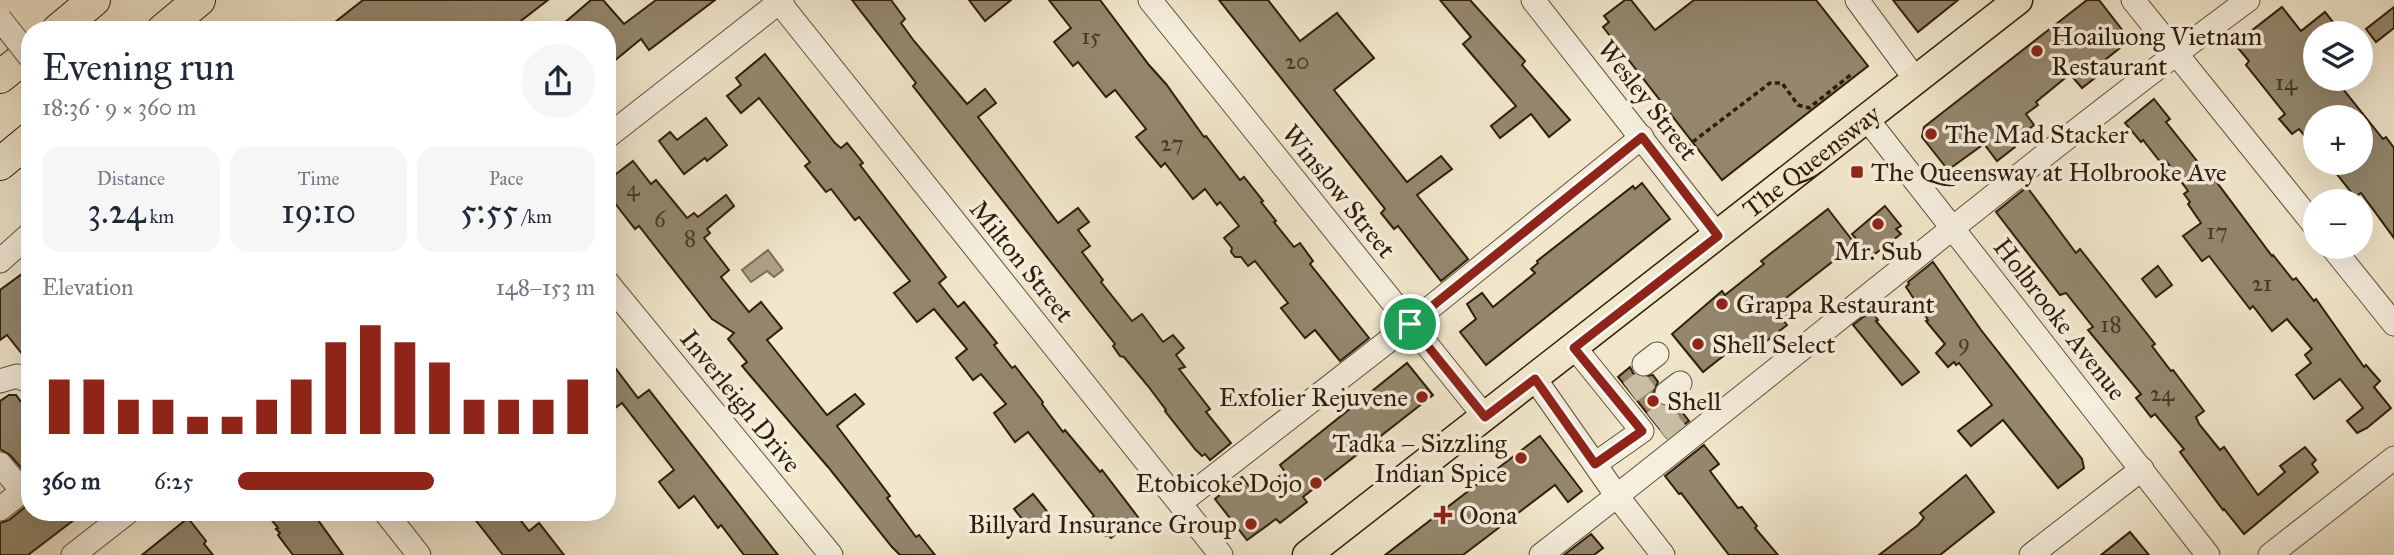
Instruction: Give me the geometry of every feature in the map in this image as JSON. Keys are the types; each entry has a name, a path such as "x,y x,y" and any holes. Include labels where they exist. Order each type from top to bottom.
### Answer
{"highway":[{"path":"69,21 94,0"},
{"path":"174,21 199,0"},
{"path":"0,77 21,62"},
{"path":"0,164 21,146"}],"main road":[{"name":"The Queensway","path":"1307,555 2018,0"}],"street":[{"name":"Winslow Street","path":"1150,0 1485,417"},
{"name":"Wesley Street","path":"1533,0 1718,236"},
{"path":"1857,0 1916,80"},
{"path":"2133,0 2303,211"},
{"path":"1541,555 1953,227 2248,0"},
{"path":"616,130 781,1"},
{"name":"Milton Street","path":"781,1 1221,555"},
{"path":"0,19 21,44"},
{"name":"Holbrooke Avenue","path":"1867,119 2208,555"},
{"path":"1180,503 1410,324 1642,137"},
{"path":"0,261 21,242"},
{"path":"2342,259 2394,324"},
{"name":"Inverleigh Drive","path":"616,293 831,555"},
{"path":"1574,348 1635,410 1595,464"},
{"path":"0,381 17,376 21,378"},
{"path":"1535,379 1617,496 1663,555"},
{"path":"2270,555 2394,458"},
{"path":"0,464 21,483"},
{"path":"2031,555 2142,469"},
{"path":"0,509 21,492"},
{"path":"74,555 117,521"},
{"path":"392,521 419,555"}],"path":[{"path":"1686,147 1770,83 1782,83 1798,105 1809,108 1853,73"}],"shaded area":[{"path":"768,250 783,270 774,277 767,271 751,282 742,270"}],"building":[{"path":"363,0 548,0 521,21 336,21"},
{"path":"591,0 603,0 624,24 656,0 715,0 649,50 641,39 616,60 616,21 566,21"},
{"path":"852,0 891,0 905,19 901,23 914,41 967,104 985,89 996,103 978,117 1058,223 1078,208 1089,222 1078,230 1090,246 1082,252 1103,280 1101,282 1132,321 1142,314 1163,342 1173,335 1184,348 1176,355 1185,367 1179,369 1210,409 1206,412 1231,443 1210,460 1195,449 1148,386 1124,357 1120,356 1113,346 1115,344 913,86 916,83"},
{"path":"969,0 1011,0 985,21"},
{"path":"1049,0 1100,0 1204,137 1206,136 1240,180 1244,177 1263,201 1261,202 1276,221 1274,222 1294,247 1300,243 1313,261 1310,264 1369,338 1340,361 1315,330 1305,338 1281,308 1288,303 1255,261 1248,266 1241,257 1235,257 1231,252 1232,248 1224,238 1239,226 1220,202 1217,205 1205,189 1193,199 1165,163 1161,167 1136,137 1146,129 1115,90 1106,97 1078,62 1073,66 1054,42 1071,28"},
{"path":"1219,0 1268,0 1300,41 1337,13 1374,58 1334,90 1407,182 1441,156 1452,169 1417,195 1468,259 1441,281 1398,226 1394,229 1381,213 1385,209"},
{"path":"1440,0 1470,0 1525,61 1522,65 1570,120 1549,137 1531,114 1500,138 1491,126 1516,106 1463,44 1471,37"},
{"path":"1625,0 1631,0 1655,30 1694,0 1816,0 1868,66 1722,180 1603,27 1609,22 1604,16"},
{"path":"1893,0 1958,0 1918,32"},
{"path":"2087,0 2099,0 2130,40 2091,71 2096,77 2082,88 2070,74 2036,102 2038,105 2026,114 2034,125 2012,143 2015,147 1997,161 1984,144 1948,170 1922,137 1924,127"},
{"path":"2282,7 2301,31 2303,29 2303,91 2345,91 2356,105 2303,105 2303,134 2299,129 2292,134 2279,119 2285,114 2246,65 2249,61 2238,48 2249,40 2246,35"},
{"path":"2394,7 2394,28 2376,42 2373,38 2373,24"},
{"path":"2325,12 2332,21 2314,21"},
{"path":"765,54 835,143 841,148 847,143 863,163 860,165 946,277 939,283 958,307 964,302 997,343 994,345 1012,368 1015,366 1043,402 1063,432 1065,430 1100,472 1102,470 1138,517 1111,538 1106,536 1092,518 1094,516 1028,432 1015,442 994,413 1006,404 981,374 973,380 956,358 967,349 934,309 917,322 894,293 910,281 859,217 855,220 831,189 826,192 805,166 810,162 759,98 741,113 727,96 741,85 736,78"},
{"path":"2154,99 2170,119 2166,122 2212,176 2272,256 2293,280 2296,278 2314,301 2316,299 2364,367 2366,365 2380,381 2374,387 2391,408 2367,428 2357,433 2347,421 2363,408 2340,379 2314,399 2296,375 2311,363 2305,355 2312,349 2287,319 2272,331 2253,306 2250,309 2209,256 2202,261 2183,236 2201,223 2188,204 2190,202 2184,194 2188,191 2166,161 2162,164 2125,123"},
{"path":"706,118 727,145 684,174 659,141 670,132 677,140"},
{"path":"2373,126 2394,148 2394,238 2373,209 2373,189 2349,189 2338,175 2373,175"},
{"path":"633,161 651,184 656,180 687,218 694,213 698,217 726,195 734,206 707,229 710,233 704,238 729,270 721,277 749,312 761,302 782,328 767,340 827,415 855,394 864,404 837,426 890,496 887,498 916,537 919,535 935,555 900,555 892,547 742,366 747,362 728,339 734,333 712,319 639,226 635,229 616,205 616,174"},
{"path":"1642,183 1670,219 1486,365 1460,332 1476,319 1467,304 1482,293 1493,307 1535,273 1531,269 1537,261 1633,186 1635,189"},
{"path":"2027,187 2076,253 2080,249 2155,344 2152,346 2204,411 2196,417 2199,424 2220,450 2224,447 2258,495 2285,472 2280,466 2305,447 2316,460 2312,464 2318,472 2244,534 2180,452 2184,449 2155,414 2151,417 2136,398 2141,394 2088,330 2093,327 2066,293 2060,295 1996,212"},
{"path":"1885,206 1901,226 1896,229 1901,234 1871,257 1852,234"},
{"path":"1828,209 1855,244 1781,302 1791,314 1783,320 1787,325 1750,354 1741,342 1703,372 1672,334 1722,291 1725,295 1764,264 1761,261"},
{"path":"1933,262 1981,330 2082,459 2084,468 2058,488 2003,420 1971,446 1958,431 1992,405 1959,363 1956,365 1954,362 1948,367 1936,353 1945,344 1926,321 1928,320 1906,287 1908,282"},
{"path":"2158,266 2172,285 2156,297 2142,279"},
{"path":"21,275 21,353 7,335 0,340 0,290"},
{"path":"1871,311 1878,320 1876,321 1919,372 1902,385 1853,325"},
{"path":"1407,363 1433,395 1303,497 1307,502 1280,523 1276,519 1247,540 1215,499 1242,477 1255,494 1285,472 1280,465"},
{"path":"1630,367 1639,377 1653,375 1658,382 1653,394 1656,402 1668,407 1676,404 1689,421 1667,438 1618,377"},
{"path":"616,369 638,398 649,390 778,555 744,555 721,525 718,528 694,496 679,508 659,482 674,470 622,403 616,407"},
{"path":"9,395 16,395 21,402 21,468 10,455 0,449 0,401"},
{"path":"1540,436 1582,491 1568,502 1555,485 1463,555 1385,555"},
{"path":"1704,445 1719,464 1710,471 1738,508 1742,507 1757,526 1755,528 1778,555 1729,555 1665,476"},
{"path":"1966,475 1994,512 1940,555 1879,555 1918,525 1924,518 1920,513"},
{"path":"1033,494 1050,515 1031,530 1014,509"},
{"path":"21,510 21,521 73,521 28,555 0,555 0,523"},
{"path":"184,521 190,521 213,555 142,555"},
{"path":"272,521 319,521 343,555 293,555 278,535 278,528"},
{"path":"476,521 521,521 529,531 539,523 564,555 503,555"},
{"path":"2130,532 2149,555 2101,555"},
{"path":"1591,534 1603,548 1594,555 1564,555"}],"tunnel":[{"path":"1630,392 1653,375"},
{"path":"1654,422 1676,404"},
{"path":"1667,439 1689,421"}],"place":[{"name":"Hoailuong Vietnam Restaurant","path":"2037,51"},
{"name":"The Mad Stacker","path":"1931,134"},
{"name":"The Queensway at Holbrooke Ave","path":"1857,172"},
{"name":"Mr. Sub","path":"1878,224"},
{"name":"Grappa Restaurant","path":"1722,304"},
{"name":"Shell Select","path":"1698,344"},
{"name":"Exfolier Rejuvene","path":"1422,397"},
{"name":"Shell","path":"1653,401"},
{"name":"Tadka – Sizzling Indian Spice","path":"1521,458"},
{"name":"Etobicoke Dojo","path":"1316,483"},
{"name":"Oona","path":"1443,515"},
{"name":"Billyard Insurance Group","path":"1251,524"}],"route":[{"path":"1642,137 1718,236 1574,348 1642,431 1595,464 1535,379 1485,417 1410,324 1642,137"}]}
